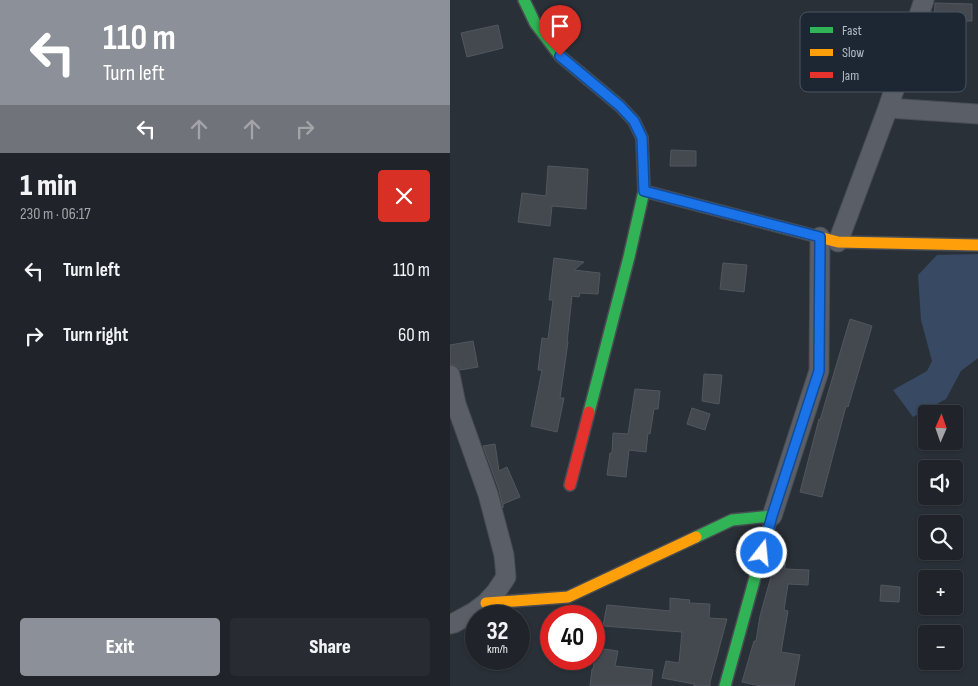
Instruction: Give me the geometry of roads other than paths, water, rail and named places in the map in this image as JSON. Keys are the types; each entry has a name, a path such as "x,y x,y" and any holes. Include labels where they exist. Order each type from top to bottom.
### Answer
{"street":[{"path":"524,0 535,23 560,56 620,106 634,121 642,138 644,191 629,257 570,485"},
{"path":"920,12 924,0"},
{"path":"725,686 772,516 819,371 829,240 893,92"},
{"path":"888,108 978,114"},
{"path":"644,191 829,240 978,245"},
{"path":"450,375 456,404 488,494 504,555 506,576 486,603 474,612 450,624"},
{"path":"486,603 568,596 732,520 772,516"}],"water":[{"path":"978,254 978,358 961,371 946,399 935,405 918,405 918,414 913,417 893,390 927,371 932,361 921,320 918,275 937,255"}]}
